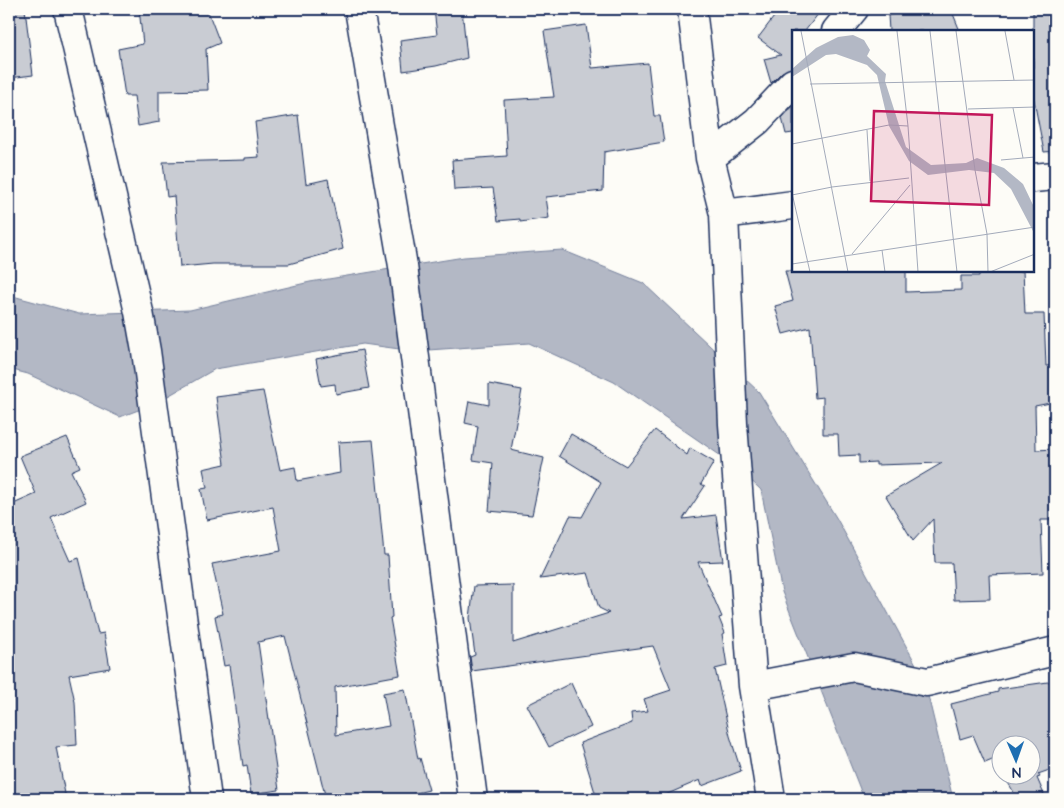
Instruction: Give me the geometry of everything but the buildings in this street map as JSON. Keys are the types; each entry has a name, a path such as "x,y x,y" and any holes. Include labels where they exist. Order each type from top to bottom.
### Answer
{"street":[{"path":"68,9 139,312 146,351 207,799"},
{"path":"359,9 404,266 473,799"},
{"path":"692,9 710,158 724,214 733,424 753,686 771,799"},
{"path":"837,30 854,9"},
{"path":"710,158 757,121 792,84"},
{"path":"1034,178 1055,176"},
{"path":"724,214 792,205"},
{"path":"753,686 854,667 927,682 1055,650"}],"shaded area":[{"path":"562,250 643,283 759,392 837,519 924,679 953,799 864,799 782,592 761,490 737,467 614,382 529,343 414,351 363,344 215,369 154,404 120,417 28,374 9,369 9,295 79,314 190,310 310,282 464,257"}]}
